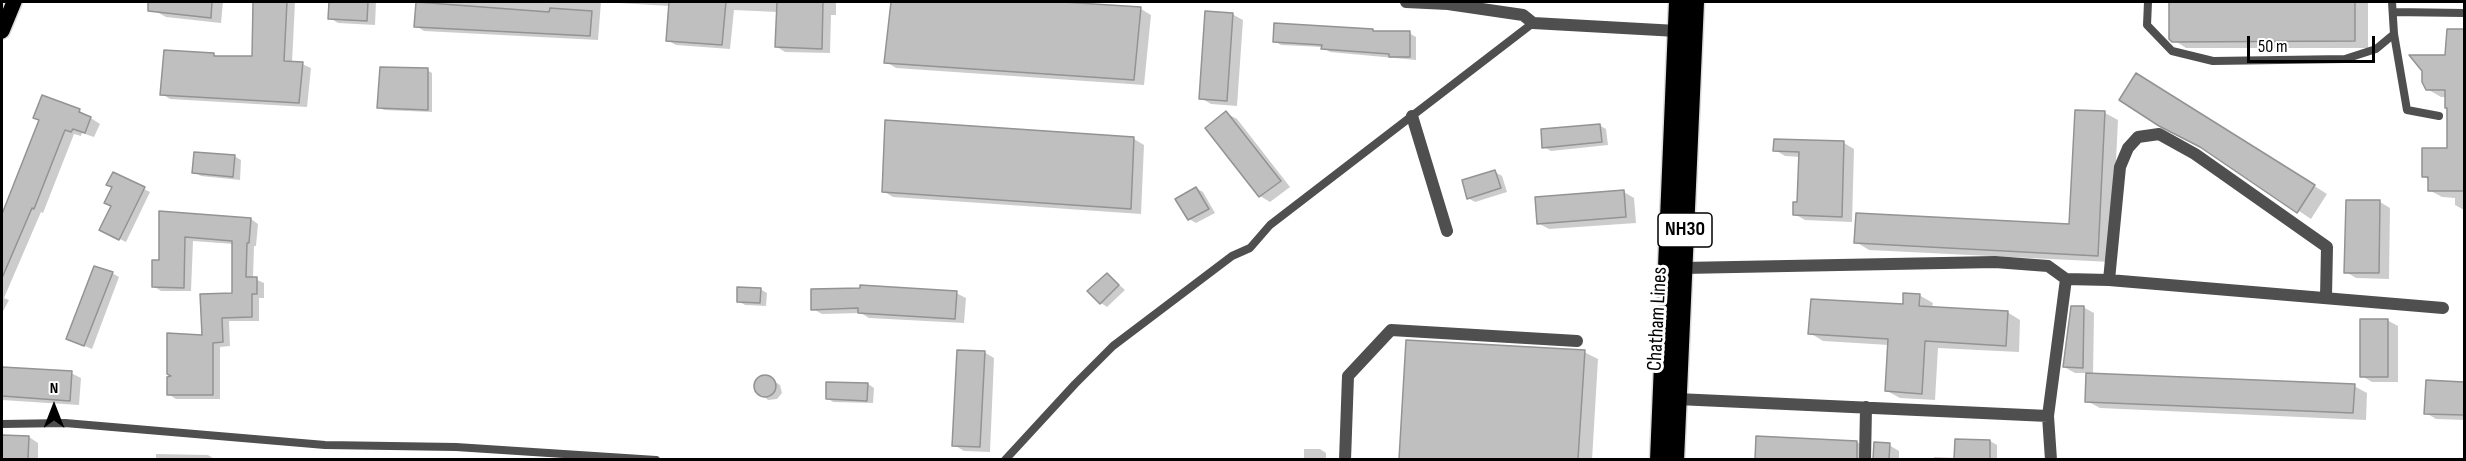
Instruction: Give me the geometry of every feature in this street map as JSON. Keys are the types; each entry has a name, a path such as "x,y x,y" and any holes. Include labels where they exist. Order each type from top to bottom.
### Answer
{"highway":[{"name":"Chatham Lines","path":"1659,459 1678,2"},
{"name":"Chatham Lines","path":"1675,459 1695,2"}],"main road":[{"path":"2,31 14,2"}],"street":[{"path":"1406,2 1448,4 1522,15 1533,23 1677,31"},
{"path":"1412,116 1447,231"},
{"path":"2109,280 2120,167 2128,148 2138,137 2159,134 2195,154 2327,247 2326,297"},
{"path":"1683,268 1995,262 2048,266 2066,279 2109,280 2444,308"},
{"path":"2050,459 2048,416 2066,279"},
{"path":"1345,459 1348,376 1391,330 1577,341"},
{"path":"1677,399 2048,416"},
{"path":"1865,459 1866,407"}],"lane":[{"path":"2148,2 2147,25 2172,51 2213,61 2345,59 2376,49 2394,34"},
{"path":"2392,2 2394,34 2407,110 2439,116"},
{"path":"2393,12 2464,13"},
{"path":"1005,459 1113,346 1232,256 1250,248 1270,225 1533,23"},
{"path":"2,424 65,423 325,445 456,447 656,459"}],"building":[{"path":"148,2 212,2 211,18 148,11"},
{"path":"253,2 287,2 284,61 303,62 299,103 160,95 164,50 214,53 214,56 252,56"},
{"path":"329,2 368,2 367,21 328,19"},
{"path":"416,2 549,12 550,8 592,11 590,36 414,27"},
{"path":"669,2 726,2 722,45 666,41"},
{"path":"777,2 823,2 822,49 775,47"},
{"path":"891,2 1063,2 1141,7 1134,80 884,63"},
{"path":"2169,2 2355,2 2355,41 2172,42 2169,39"},
{"path":"1205,11 1233,13 1227,101 1199,99"},
{"path":"1274,23 1373,29 1373,31 1410,31 1410,57 1389,57 1389,54 1321,49 1322,45 1273,42"},
{"path":"2447,29 2464,29 2464,191 2428,191 2428,177 2422,177 2422,148 2447,148 2445,90 2426,90 2422,82 2422,71 2409,55 2445,55"},
{"path":"380,67 428,68 428,110 377,108"},
{"path":"2136,73 2315,185 2297,213 2200,147 2159,126 2119,100"},
{"path":"42,95 80,109 79,112 91,117 85,133 73,129 71,132 65,130 34,209 32,208 2,278 2,214 39,120 33,118"},
{"path":"2075,110 2105,111 2098,256 1854,243 1856,213 2069,224"},
{"path":"1226,111 1281,181 1259,197 1205,128"},
{"path":"885,120 1134,137 1131,209 882,192"},
{"path":"1600,124 1602,142 1542,148 1541,129"},
{"path":"1774,139 1844,141 1842,217 1793,215 1793,202 1797,202 1799,152 1773,151"},
{"path":"194,152 235,155 233,177 192,173"},
{"path":"1495,170 1501,188 1467,199 1462,180"},
{"path":"113,172 145,187 119,240 99,230 111,206 104,203 112,187 106,185"},
{"path":"1196,187 1209,209 1188,220 1175,199"},
{"path":"1624,190 1626,217 1537,224 1535,197"},
{"path":"2346,200 2380,200 2379,273 2344,273"},
{"path":"159,211 251,218 249,243 247,243 246,277 257,277 257,294 252,294 252,317 222,318 223,342 213,343 213,395 167,395 167,377 171,376 167,374 167,333 202,335 200,294 232,293 232,241 185,237 184,288 152,287 152,260 159,260"},
{"path":"94,266 113,272 84,346 66,339"},
{"path":"1107,273 1119,285 1100,304 1087,291"},
{"path":"860,285 957,291 955,319 858,313 858,308 811,310 811,289 860,288"},
{"path":"737,287 761,288 760,303 737,302"},
{"path":"1903,293 1920,294 1919,306 2008,311 2006,346 1925,341 1922,394 1885,391 1888,339 1808,334 1811,299 1903,304"},
{"path":"2071,306 2084,306 2083,368 2063,367"},
{"path":"2360,319 2388,319 2388,377 2360,377"},
{"path":"1406,340 1585,350 1578,459 1399,459"},
{"path":"957,350 985,351 980,447 952,446"},
{"path":"2,367 72,371 70,401 2,396"},
{"path":"2086,373 2355,384 2353,413 2085,402"},
{"path":"765,375 773,378 776,386 773,394 765,397 757,394 754,386 757,378"},
{"path":"2426,380 2464,382 2464,415 2424,414"},
{"path":"826,382 868,383 867,401 826,399"},
{"path":"2,435 29,436 28,459 2,459"},
{"path":"1756,436 1857,441 1857,459 1755,459"},
{"path":"1955,439 1990,440 1990,459 1954,459"},
{"path":"1874,442 1890,443 1889,459 1873,459"}]}
